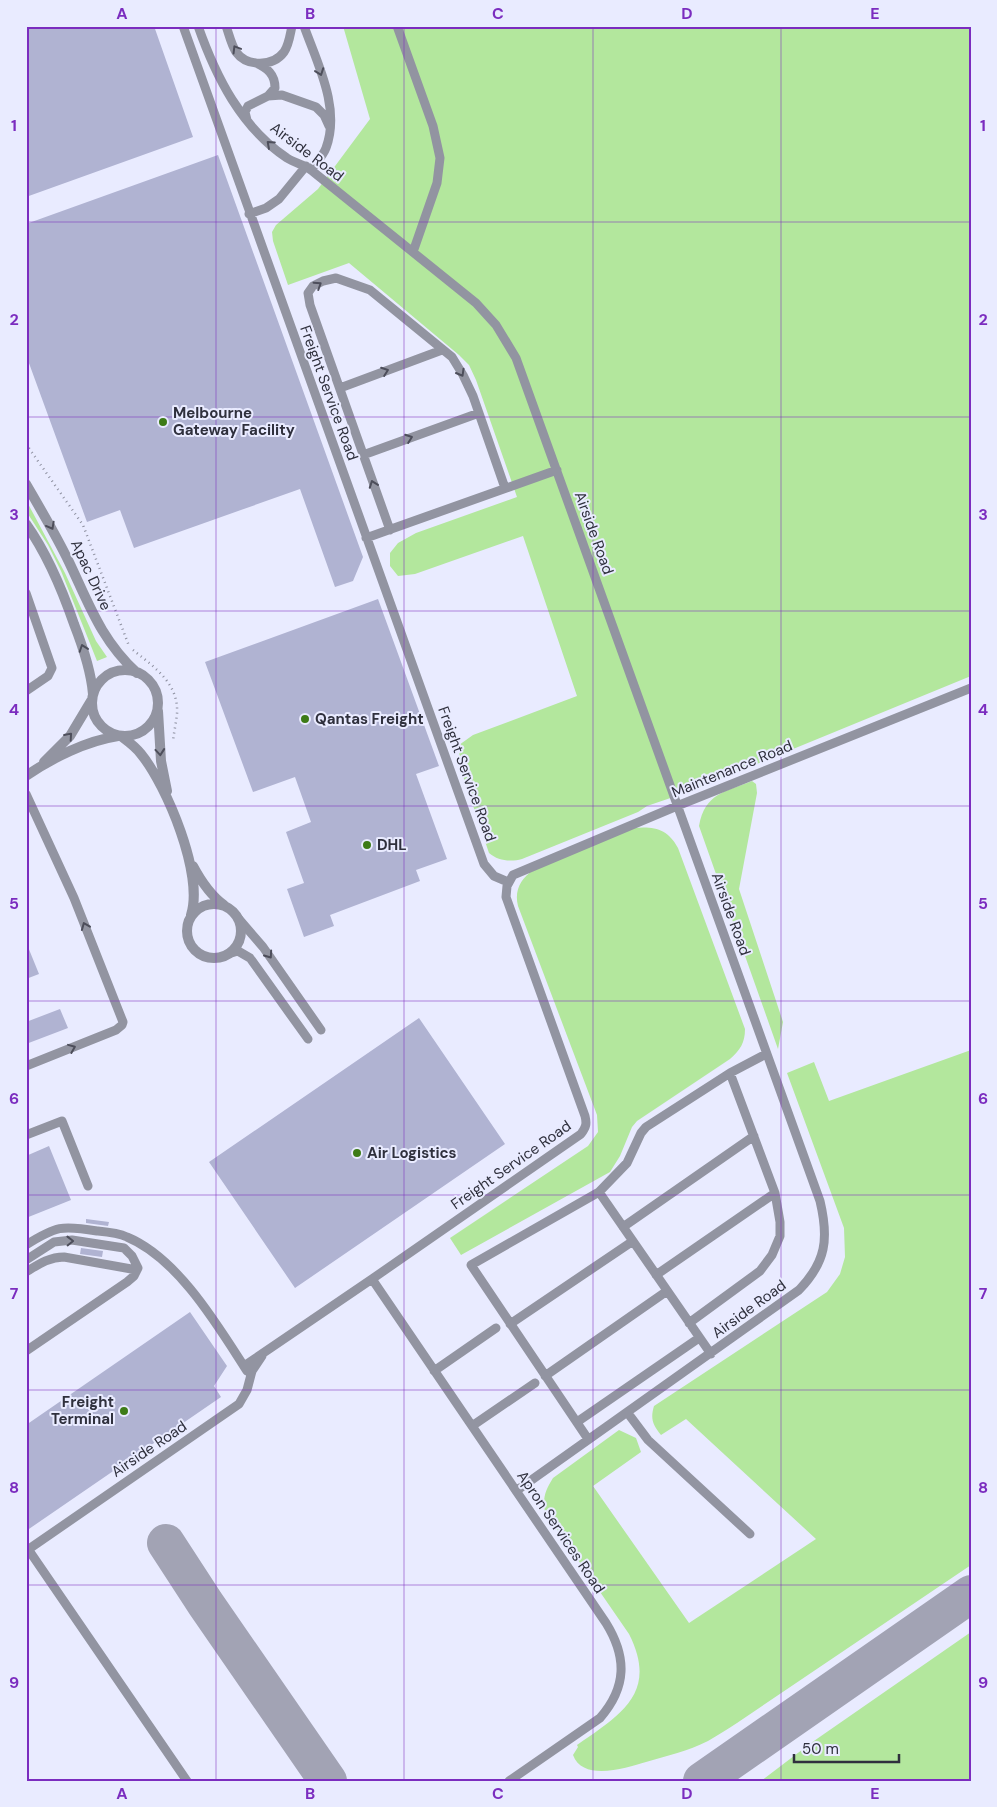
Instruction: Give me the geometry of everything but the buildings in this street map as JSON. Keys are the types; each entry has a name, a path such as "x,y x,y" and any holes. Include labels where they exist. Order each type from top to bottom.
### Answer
{"street":[{"name":"Apac Drive","path":"26,484 53,530 99,626 121,657 137,673"},
{"path":"26,524 40,544 59,583 87,660 92,679 93,710 98,722 107,731 120,736 141,754 152,769 169,802 188,856 194,884 194,903 187,926 187,937 196,951 212,958 217,958 233,950 240,938 240,924 238,918 214,897 202,881 188,856"},
{"path":"38,768 70,736 100,682 109,674 120,671 137,673 154,687 158,704 159,746 169,802"},
{"path":"26,776 38,768 87,745 120,736 134,735 146,729 155,717 158,704"},
{"path":"191,915 199,908 210,904 226,906"}],"lane":[{"name":"Freight Service Road","path":"183,26 484,864 494,876 508,882 506,897 587,1124 581,1134 372,1280 244,1366"},
{"name":"Airside Road","path":"198,26 218,78 236,107 269,144 288,159 308,168 476,303 501,332 516,358 820,1202 824,1218 824,1246 817,1270 799,1290 516,1491"},
{"path":"226,26 236,52 245,59 268,70 274,79 274,88 268,96"},
{"path":"255,63 269,62 280,56 288,45 292,26"},
{"path":"249,214 266,208 279,199 324,152 330,132 331,116 324,83 304,26"},
{"path":"397,26 433,126 440,158 437,183 413,252"},
{"path":"248,120 245,112 248,106 268,96 282,95 316,107 327,120 330,132"},
{"path":"390,530 310,305 308,293 313,286 323,281 336,278 370,290 452,358 463,375 479,413 505,488"},
{"path":"340,388 442,350"},
{"path":"363,455 479,413"},
{"path":"366,538 557,470"},
{"path":"26,593 52,668 48,676 26,691"},
{"name":"Maintenance Road","path":"508,882 515,873 971,688"},
{"path":"26,794 74,898 122,1018 122,1025 116,1030 26,1066"},
{"path":"238,918 263,947 321,1030"},
{"path":"228,954 238,951 250,958 308,1039"},
{"path":"588,1440 471,1265 599,1192 627,1164 641,1133 646,1127 730,1074 766,1054"},
{"path":"688,1323 751,1279 766,1265 780,1236 780,1222 775,1193 730,1074"},
{"path":"26,1135 62,1121 88,1186"},
{"path":"623,1227 754,1136"},
{"path":"599,1192 711,1354"},
{"path":"656,1276 775,1193"},
{"path":"26,1245 44,1234 63,1227 84,1228 125,1236 140,1243 177,1274 194,1294 251,1377"},
{"path":"26,1260 54,1242 72,1240 124,1248 135,1260 137,1270 132,1278 26,1351"},
{"path":"510,1324 633,1241"},
{"path":"26,1272 51,1258 64,1257 137,1270"},
{"name":"Apron Services Road","path":"372,1280 606,1623 620,1652 621,1666 618,1689 609,1708 600,1718 509,1781"},
{"path":"545,1376 667,1291"},
{"path":"434,1371 496,1328"},
{"path":"577,1422 699,1338"},
{"name":"Airside Road","path":"187,1781 27,1550 240,1404 248,1390 252,1371 264,1354"},
{"path":"472,1426 535,1383"},
{"path":"627,1412 648,1440 750,1534"}],"path":[{"path":"26,444 83,525 130,647 170,683 177,712 173,742 159,746"}],"green space":[{"path":"343,26 971,26 971,676 691,791 647,806 638,812 522,859 505,860 496,858 489,853 460,767 459,745 473,735 577,696 523,536 415,574 398,576 390,566 390,553 398,543 416,533 517,497 469,365 349,263 288,285 273,241 272,232 276,225 318,189 370,119"},
{"path":"26,500 65,573 96,641 107,657 97,661 61,571 48,545 26,511"},
{"path":"752,781 756,784 757,793 739,889 783,1022 778,1049 699,826 702,815 711,800 725,791"},
{"path":"634,828 654,828 660,830 670,837 678,848 745,1029 743,1042 730,1059 637,1121 632,1127 620,1156 610,1172 461,1255 450,1238 588,1146 598,1132 597,1115 518,906 517,895 520,885 533,870"},
{"path":"971,1050 971,1565 708,1741 693,1748 617,1770 595,1771 586,1768 578,1763 573,1755 578,1747 577,1745 620,1712 630,1700 637,1687 640,1672 637,1654 629,1634 545,1512 544,1498 548,1486 553,1478 619,1430 636,1438 641,1452 593,1486 689,1623 816,1539 686,1419 661,1435 653,1422 654,1406 827,1292 840,1274 845,1257 844,1228 787,1073 814,1062 829,1101"},
{"path":"971,1632 971,1781 761,1781 811,1743"}],"taxiway":[{"path":"166,1543 205,1603 328,1781"},
{"path":"702,1781 971,1594"}],"place":[{"name":"Melbourne Gateway Facility","path":"163,422"},
{"name":"Qantas Freight","path":"305,719"},
{"name":"DHL","path":"367,845"},
{"name":"Air Logistics","path":"357,1153"},
{"name":"Freight Terminal","path":"124,1411"}]}
